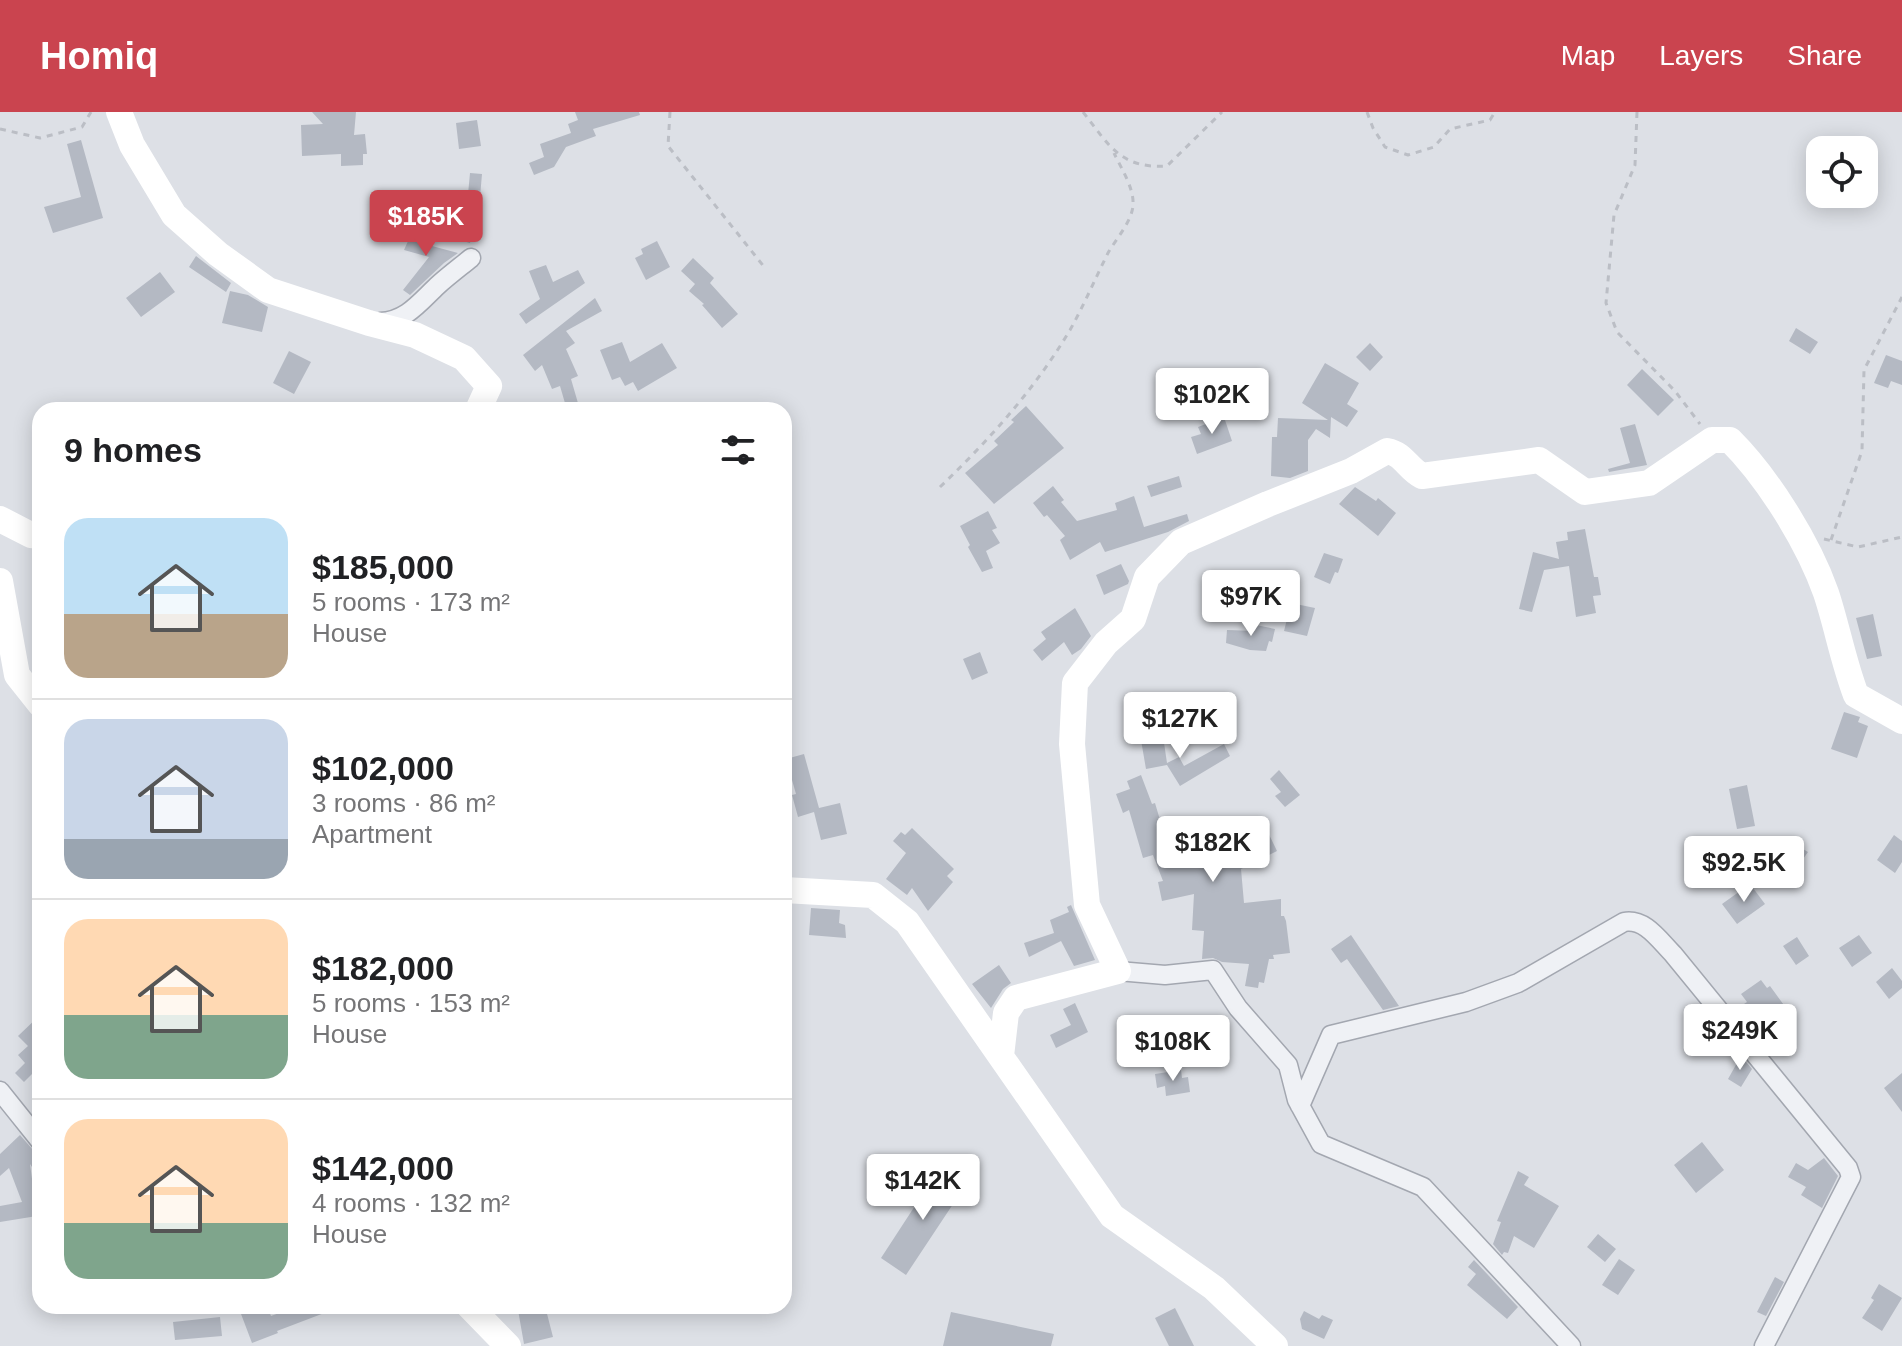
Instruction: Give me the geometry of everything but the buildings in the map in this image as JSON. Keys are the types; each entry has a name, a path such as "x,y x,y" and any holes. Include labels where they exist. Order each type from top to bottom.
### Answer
{"street":[{"path":"119,112 132,145 174,215 218,254 268,290 415,335 464,358 489,386 482,402"},
{"path":"369,323 390,322 412,312 471,258"},
{"path":"1118,971 1087,905 1072,744 1075,683 1106,643 1133,619 1147,577 1181,542 1351,471 1387,451 1403,457 1422,476 1539,460 1585,492 1649,483 1712,440 1730,440 1751,461 1809,551 1826,593 1856,695 1902,721"},
{"path":"0,519 32,535"},
{"path":"0,581 17,675 32,694"},
{"path":"792,890 873,895 907,922 1112,1216 1214,1288 1275,1346"},
{"path":"1300,1106 1331,1035 1479,997 1518,983 1624,922 1634,920 1642,923 1683,966 1848,1168 1851,1177 1764,1346"},
{"path":"1001,1056 1006,1013 1016,998 1118,971 1165,975 1213,970 1238,1008 1288,1065 1300,1106 1321,1144 1423,1187 1571,1346"},
{"path":"0,1091 32,1131"},
{"path":"477,1314 508,1346"}],"path":[{"path":"0,129 40,138 82,127 91,112"},
{"path":"670,112 668,146 765,268"},
{"path":"940,487 972,456 1026,394 1068,333 1134,209 1133,197 1114,153 1083,112"},
{"path":"1114,153 1145,168 1167,166 1222,112"},
{"path":"1367,112 1385,147 1408,155 1434,147 1450,129 1490,120 1495,112"},
{"path":"1637,112 1635,165 1614,215 1606,303 1617,332 1675,391 1712,440"},
{"path":"1831,540 1862,451 1864,370 1902,297"},
{"path":"1800,538 1831,540 1858,547 1902,537"}]}
